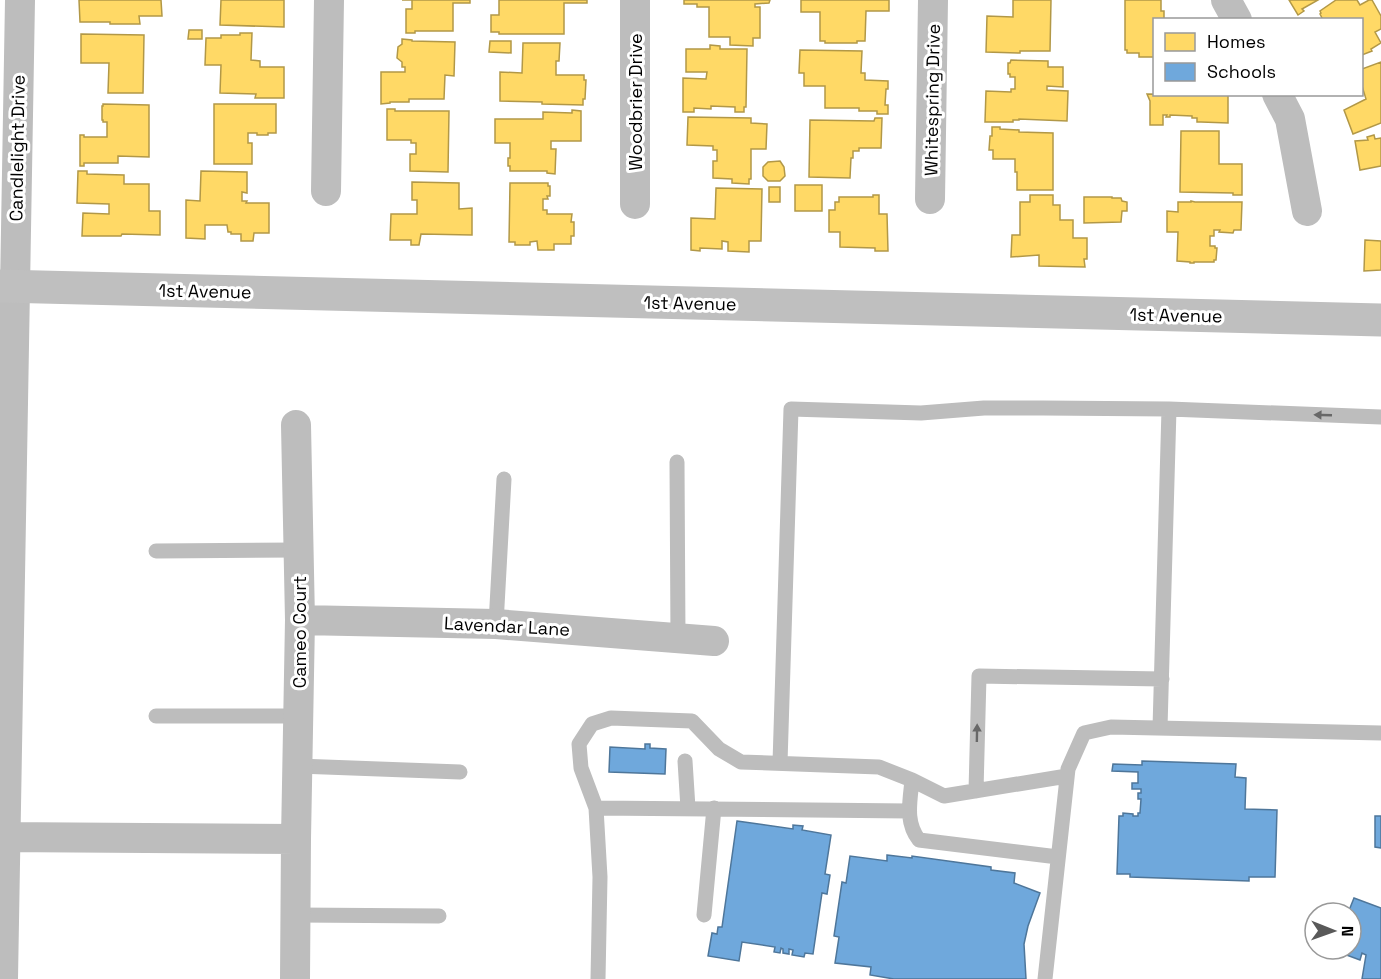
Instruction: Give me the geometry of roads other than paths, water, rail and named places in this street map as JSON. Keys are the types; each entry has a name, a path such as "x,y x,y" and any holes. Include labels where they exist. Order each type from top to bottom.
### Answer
{"main road":[{"name":"1st Avenue","path":"7,286 1381,320"}],"street":[{"name":"Candlelight Drive","path":"3,979 7,286 20,0"},
{"path":"326,191 329,0"},
{"name":"Woodbrier Drive","path":"635,0 635,204"},
{"name":"Whitespring Drive","path":"930,199 933,0"},
{"path":"1226,0 1236,18"},
{"path":"1278,96 1290,119 1307,211"},
{"name":"Cameo Court","path":"295,979 300,620 296,425"},
{"name":"Lavendar Lane","path":"300,620 496,624 714,641"},
{"path":"3,837 296,839"}],"lane":[{"path":"780,763 791,409 921,413 984,408 1169,409 1381,417"},
{"path":"1161,728 1169,409"},
{"path":"677,462 678,638"},
{"path":"496,624 504,479"},
{"path":"156,551 298,550"},
{"path":"976,791 979,676 1162,679"},
{"path":"156,716 298,716"},
{"path":"598,979 600,877 596,808 580,768 579,744 592,724 612,718 692,721 719,749 741,762 879,767 944,796 1067,776"},
{"path":"1045,979 1067,776 1084,733 1111,727 1381,733"},
{"path":"685,761 688,808"},
{"path":"298,766 459,772"},
{"path":"912,780 909,812 913,832 920,840 1058,857"},
{"path":"596,808 909,812"},
{"path":"704,915 714,808"},
{"path":"296,915 439,916"}]}
